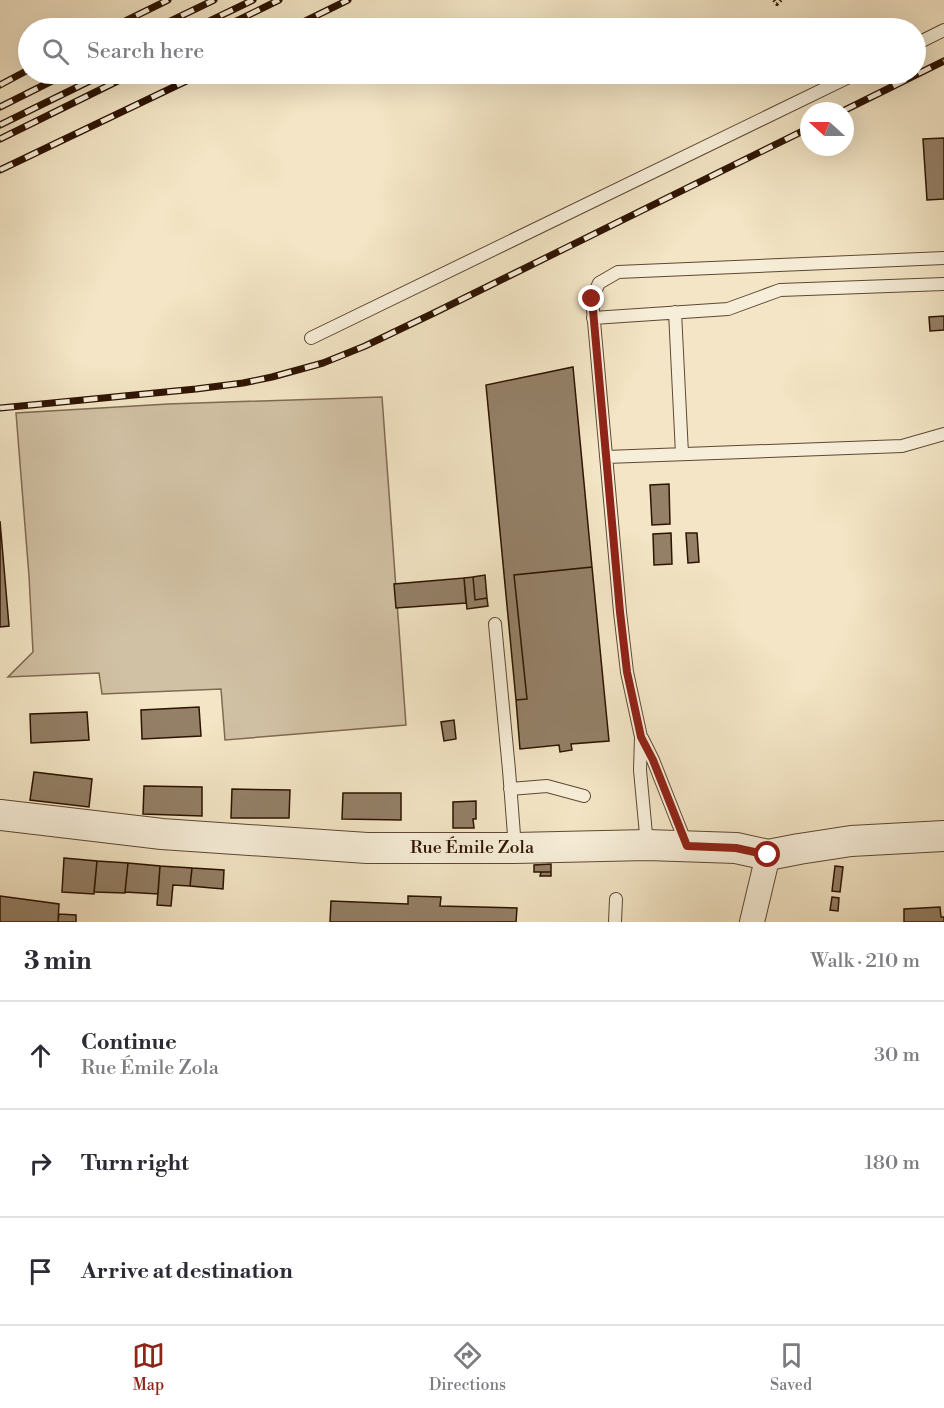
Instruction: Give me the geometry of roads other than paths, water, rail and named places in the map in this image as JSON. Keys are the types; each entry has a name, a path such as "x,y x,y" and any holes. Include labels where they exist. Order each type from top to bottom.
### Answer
{"street":[{"name":"Rue Émile Zola","path":"0,815 162,834 367,848 647,845 736,848 768,855 851,842 944,836"},
{"path":"752,922 768,855"}],"lane":[{"path":"926,39 944,30"},
{"path":"311,338 834,84"},
{"path":"647,845 640,770 641,737 627,672 593,318 592,299 599,284 618,272 944,258"},
{"path":"593,318 728,309 780,290 944,284"},
{"path":"675,312 682,454"},
{"path":"606,457 902,446 944,434"},
{"path":"495,624 515,848"},
{"path":"641,737 653,760 687,846"},
{"path":"510,789 547,786 584,796"},
{"path":"615,922 616,898"}],"railway":[{"path":"131,18 168,0"},
{"path":"177,18 214,0"},
{"path":"216,18 253,0"},
{"path":"242,18 279,0"},
{"path":"311,18 348,0"},
{"path":"926,70 944,61"},
{"path":"0,85 18,75"},
{"path":"0,107 46,84"},
{"path":"0,125 84,84"},
{"path":"0,139 112,84"},
{"path":"0,170 180,84"},
{"path":"854,106 898,84"},
{"path":"0,408 243,383 323,363 436,312 800,132"}]}
